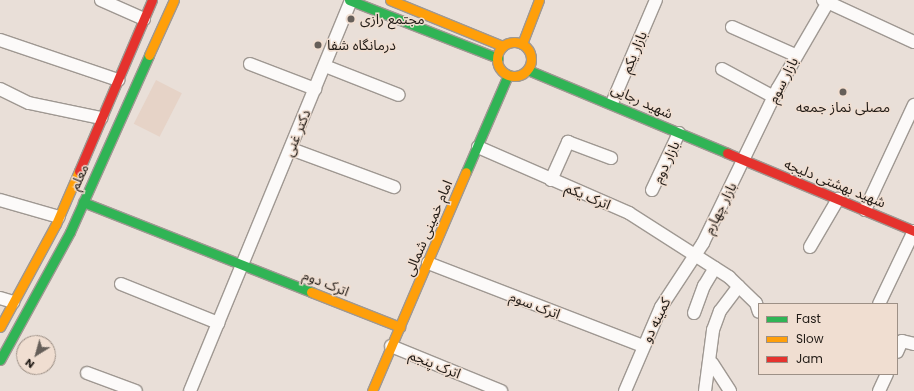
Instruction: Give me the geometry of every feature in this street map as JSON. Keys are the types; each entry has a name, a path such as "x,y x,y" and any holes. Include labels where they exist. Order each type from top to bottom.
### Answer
{"main road":[{"name":"معلم","path":"0,327 58,220 152,0"},
{"name":"معلم","path":"0,360 70,232 174,0"},
{"path":"350,0 498,58"},
{"path":"390,0 504,46 522,44"},
{"path":"522,44 540,0"},
{"path":"504,46 498,58 502,71 508,75 519,75 528,70 530,53 522,44"},
{"name":"شهید رجایی","path":"528,70 612,103 744,161"},
{"name":"امام خمینی شمالی","path":"372,391 508,75"},
{"name":"شهید بهشتی دلیجه","path":"744,161 914,231"},
{"name":"اترک دوم","path":"83,202 400,327"},
{"path":"58,220 59,234 70,232"}],"street":[{"path":"101,0 144,19"},
{"name":"دکتر غنی","path":"190,391 325,66 350,0"},
{"name":"بازار یکم","path":"612,103 656,0"},
{"path":"825,1 914,42"},
{"name":"بازار سوم","path":"744,161 795,55 825,1"},
{"path":"732,27 795,55"},
{"path":"0,40 118,80"},
{"path":"250,64 315,89"},
{"path":"325,66 399,95"},
{"path":"722,69 774,97"},
{"path":"0,89 29,103 101,118"},
{"path":"865,210 912,114"},
{"name":"بازار دوم","path":"652,190 679,133"},
{"path":"551,180 568,142 611,158"},
{"name":"اترک یکم","path":"478,147 629,214 716,268 739,286 756,303 758,309"},
{"path":"291,149 394,187"},
{"name":"بازار چهارم","path":"694,253 744,161"},
{"path":"810,247 838,199"},
{"path":"0,200 58,220"},
{"path":"879,303 914,231"},
{"name":"کمینه دو","path":"625,391 642,346 661,308 694,253"},
{"name":"اترک سوم","path":"428,263 642,346"},
{"path":"694,313 704,286 716,268"},
{"path":"121,284 218,323"},
{"path":"705,391 712,363 715,324 720,311 739,286"},
{"path":"0,298 13,302"},
{"path":"898,350 902,341 914,344"},
{"name":"اترک پنجم","path":"391,346 501,391"},
{"path":"712,363 730,391"},
{"path":"87,373 136,391"},
{"path":"878,391 886,375"}],"shaded area":[{"path":"156,80 182,93 160,137 134,124"}],"traffic: fast":[{"path":"349,0 498,58"},
{"path":"0,360 70,232 149,55"},
{"path":"528,70 727,153"},
{"path":"466,172 508,75"},
{"path":"83,202 311,292"}],"traffic: slow":[{"path":"149,55 174,0"},
{"path":"390,0 503,46"},
{"path":"522,44 539,0"},
{"path":"514,42 526,47 531,59 526,71 514,76 502,71 497,59 502,47 514,42"},
{"path":"0,327 56,224 79,171"},
{"path":"372,391 466,172"},
{"path":"311,292 400,327"}],"traffic: jam":[{"path":"79,171 152,0"},
{"path":"727,153 914,231"}],"place":[{"name":"مجتمع رازی","path":"351,19"},
{"name":"درمانگاه شفا","path":"318,45"},
{"name":"مصلی نماز جمعه","path":"843,92"}]}
